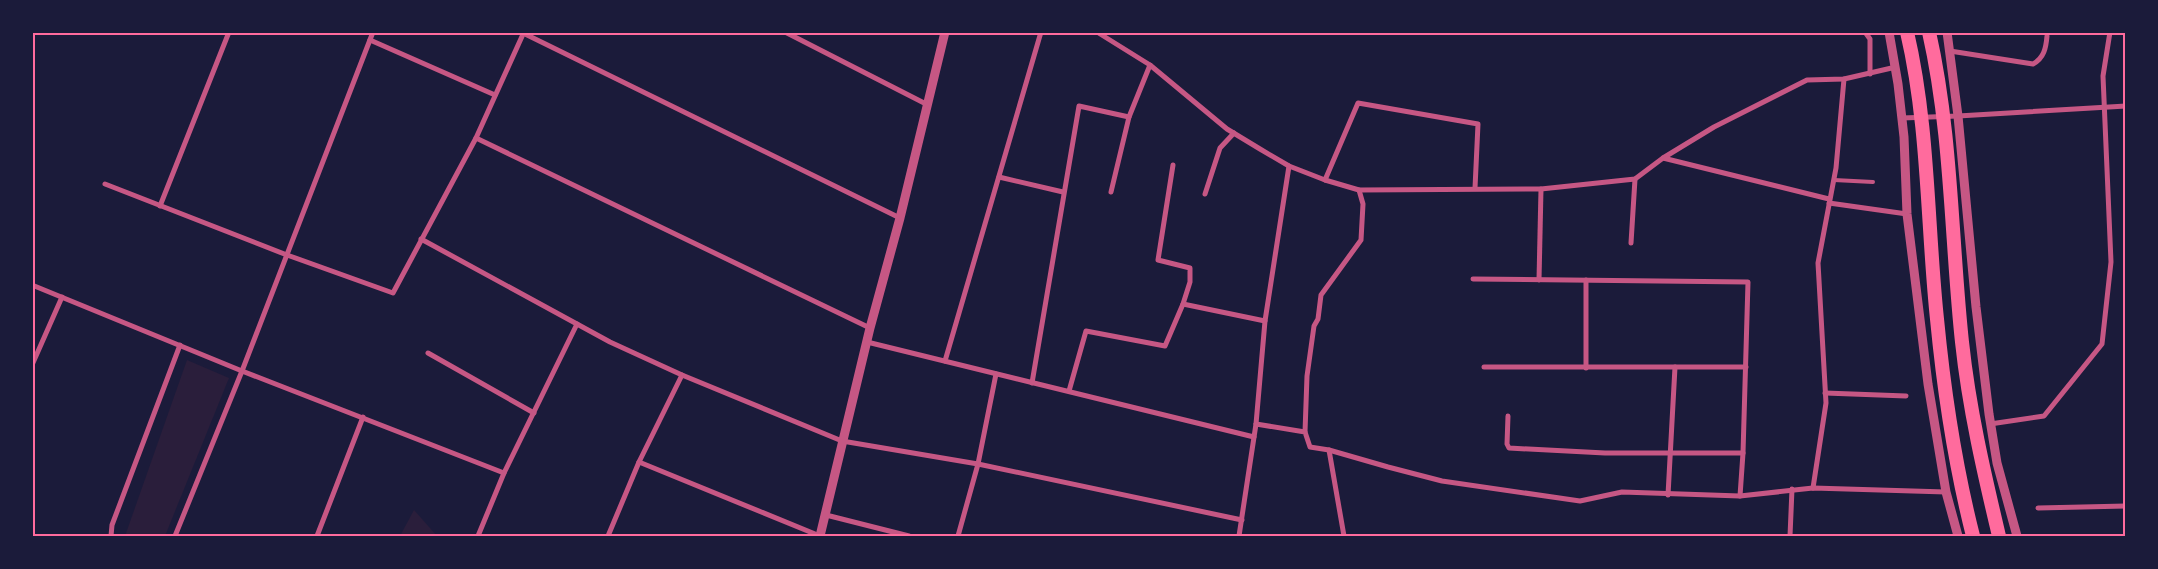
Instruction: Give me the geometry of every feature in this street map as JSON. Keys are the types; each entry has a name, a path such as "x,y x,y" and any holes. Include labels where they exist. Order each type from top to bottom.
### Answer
{"highway":[{"path":"1907,32 1921,117 1937,319 1948,408 1962,492 1973,536"},
{"path":"1929,32 1939,88 1953,210 1962,343 1976,429 1999,536"}],"street":[{"path":"160,206 228,32"},
{"path":"175,536 242,371 373,32"},
{"path":"785,32 928,105"},
{"path":"639,462 820,536 870,328 900,218 945,32"},
{"path":"945,361 1041,32"},
{"path":"1097,32 1150,66 1234,133 1289,166 1325,180 1359,190 1541,189 1635,179 1663,158 1714,127 1807,80 1844,80 1896,67"},
{"path":"1865,32 1870,39 1870,74"},
{"path":"1890,32 1902,118 1907,214 1928,384 1946,492 1958,536"},
{"path":"1947,32 1958,116 1976,308 1990,424 1997,463 2017,536"},
{"path":"1990,424 2044,416 2102,344 2111,262 2103,76 2110,32"},
{"path":"105,184 287,255 393,293 476,138 524,33 900,218"},
{"path":"1950,51 2033,64 2040,60 2045,50 2047,36"},
{"path":"370,40 495,95"},
{"path":"1111,192 1130,117 1150,66"},
{"path":"1813,488 1826,403 1818,263 1834,180 1844,80"},
{"path":"1325,180 1358,103 1478,124 1475,188"},
{"path":"1032,383 1079,106 1130,117"},
{"path":"1902,118 2126,106"},
{"path":"1205,194 1220,148 1234,133"},
{"path":"476,138 870,328"},
{"path":"1663,158 1829,201 1907,214"},
{"path":"1069,391 1086,331 1165,346 1190,282 1190,268 1158,260 1173,165"},
{"path":"1239,536 1256,424 1265,321 1289,166"},
{"path":"999,177 1063,192"},
{"path":"1631,243 1635,179"},
{"path":"1539,280 1541,189"},
{"path":"1359,190 1363,204 1360,240 1321,296 1318,319 1314,326 1307,376 1305,432 1310,447 1329,450 1442,481 1580,501 1622,492 1740,496 1813,488 1946,492"},
{"path":"421,239 610,342 682,375 842,441 978,464 1242,520"},
{"path":"1472,279 1748,282 1740,496"},
{"path":"1586,280 1586,368"},
{"path":"32,284 242,371 504,473"},
{"path":"32,365 62,296"},
{"path":"1183,304 1265,321"},
{"path":"478,536 504,473 577,324"},
{"path":"867,342 1254,437"},
{"path":"111,536 112,525 180,345"},
{"path":"428,352 534,413"},
{"path":"1668,495 1672,453 1675,366"},
{"path":"1484,367 1746,367"},
{"path":"958,536 978,464 996,374"},
{"path":"608,536 639,462 682,375"},
{"path":"1825,393 1906,396"},
{"path":"1508,416 1507,444 1509,448 1605,453 1743,453"},
{"path":"317,536 363,417"},
{"path":"1256,424 1305,432"},
{"path":"1329,450 1344,536"},
{"path":"1790,536 1792,489"},
{"path":"2038,508 2126,506"},
{"path":"826,514 909,536"}],"lane":[{"path":"1834,180 1873,182"}],"shaded area":[{"path":"187,360 229,378 165,536 125,536"},
{"path":"414,510 437,536 400,536"}]}
